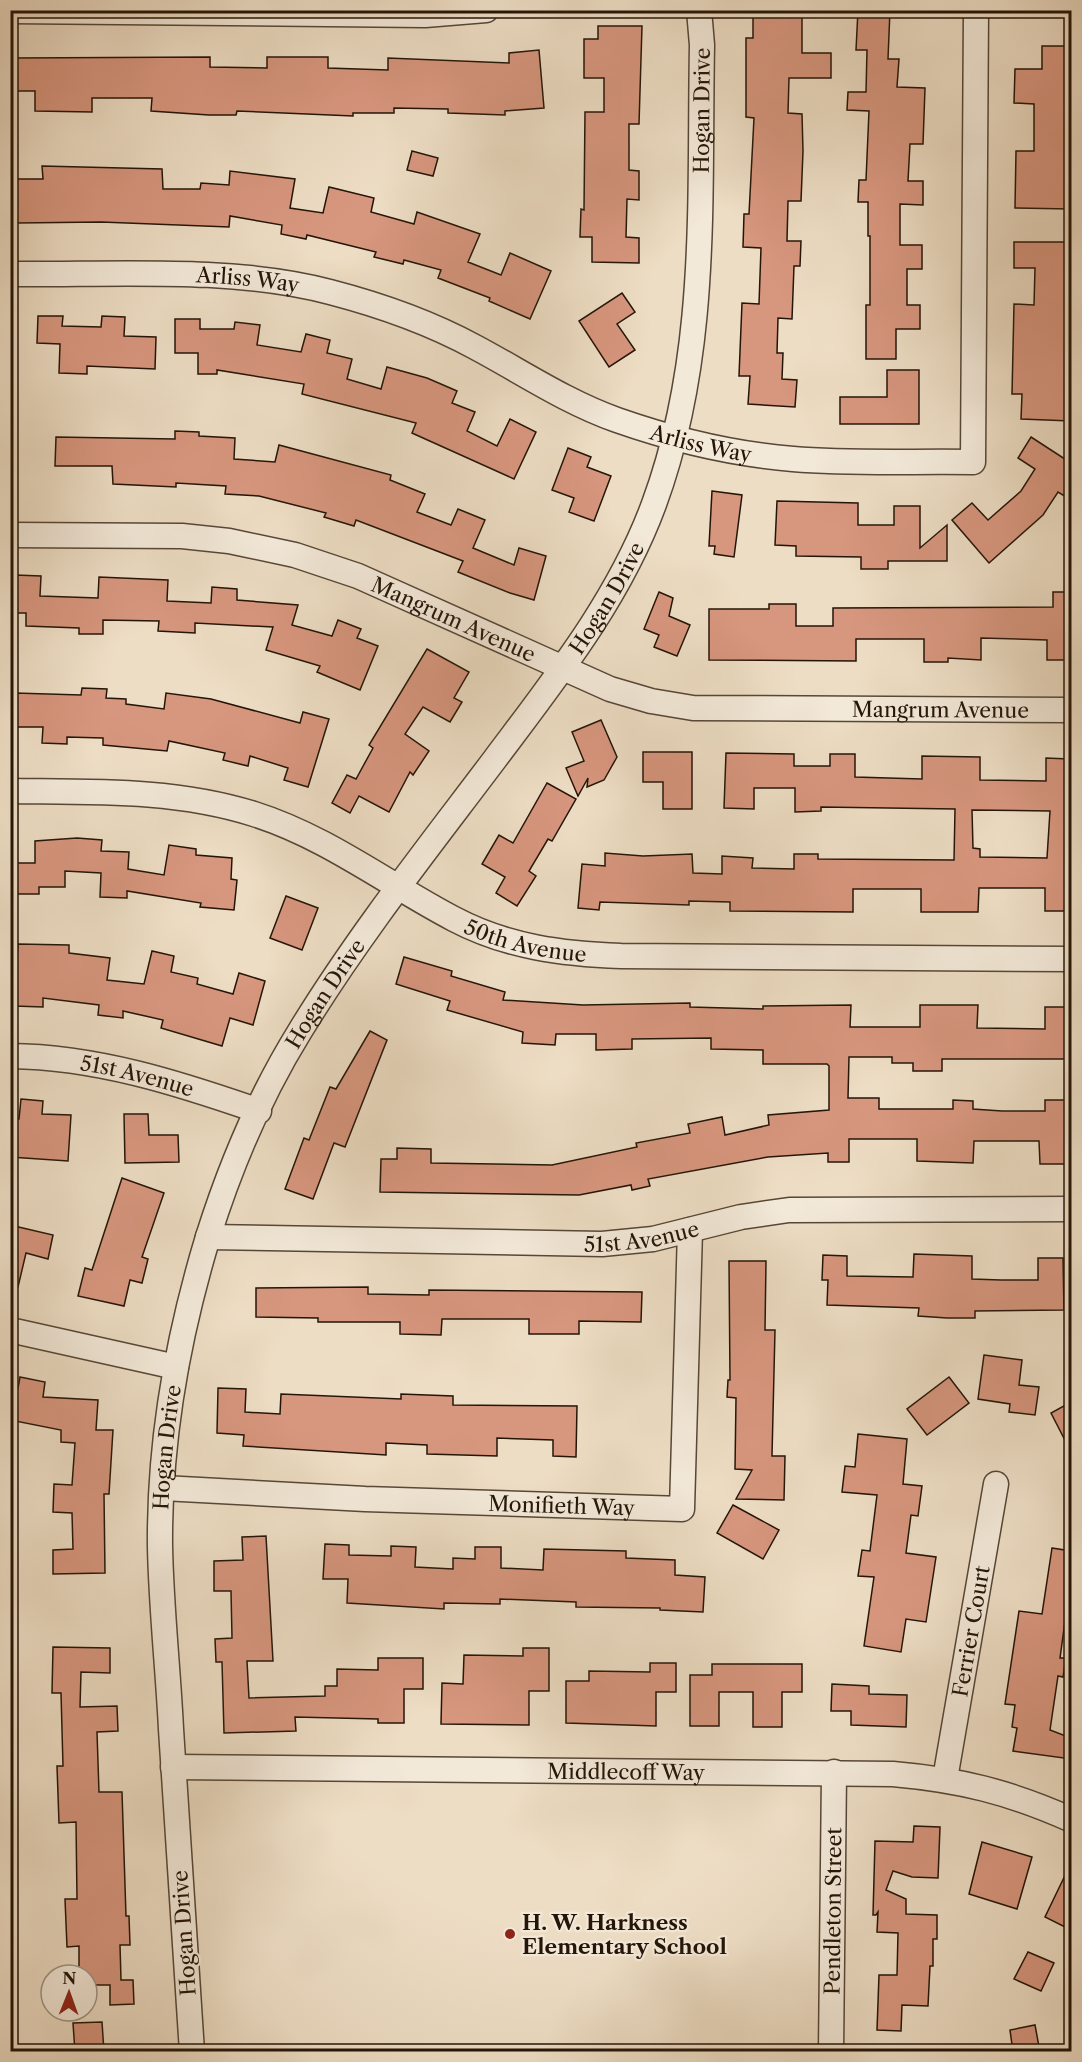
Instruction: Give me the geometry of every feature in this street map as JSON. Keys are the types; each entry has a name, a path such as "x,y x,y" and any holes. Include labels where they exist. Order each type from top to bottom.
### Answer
{"street":[{"path":"10,11 425,15 486,10"},
{"name":"Hogan Drive","path":"192,2052 160,1545 163,1488 176,1367 208,1237 232,1170 299,1032 399,887 562,668 603,609 630,558 653,506 675,439 689,374 696,306 702,45 699,10"},
{"name":"Arliss Way","path":"10,274 223,276 275,281 327,291 377,305 426,323 473,345 556,393 615,419 675,439 730,451 794,459 973,462 976,10"},
{"name":"Mangrum Avenue","path":"10,535 182,536 229,541 295,555 358,576 610,689 651,701 693,708 1071,710"},
{"name":"50th Avenue","path":"10,791 144,793 200,800 254,814 306,834 455,920 517,944 554,951 621,956 1071,959"},
{"name":"51st Avenue","path":"10,1056 77,1061 142,1073 259,1111"},
{"name":"51st Avenue","path":"208,1237 602,1244 652,1239 741,1217 789,1210 1071,1209"},
{"name":"Monifieth Way","path":"163,1488 365,1499 682,1509 690,1230"},
{"path":"10,1330 176,1367"},
{"name":"Ferrier Court","path":"945,1779 996,1484"},
{"name":"Middlecoff Way","path":"173,1767 834,1772 945,1779 1015,1796 1071,1820"},
{"name":"Pendleton Street","path":"831,2052 834,1772"}],"building":[{"path":"858,10 890,10 888,59 899,59 897,87 925,88 923,144 910,144 908,181 923,181 923,205 900,204 900,245 922,245 922,269 907,269 907,305 920,305 920,329 896,329 896,359 866,359 866,305 870,305 870,236 868,236 868,202 858,202 859,180 866,180 869,111 847,110 848,92 866,92 867,50 856,50"},
{"path":"753,14 802,14 802,53 831,53 831,78 789,78 788,113 802,114 803,151 801,201 788,201 787,241 801,241 800,266 794,266 792,319 778,318 777,353 783,353 782,379 797,380 795,407 748,404 750,376 739,376 742,303 759,304 761,248 743,247 744,214 749,214 754,118 746,117 746,38 753,38"},
{"path":"598,26 642,26 639,124 629,124 629,170 639,171 639,200 627,199 626,237 639,238 639,263 592,262 592,237 580,237 581,209 584,210 585,112 604,112 604,78 584,78 584,39 598,39"},
{"path":"1042,46 1068,46 1066,124 1070,124 1070,209 1015,208 1016,151 1034,151 1034,104 1014,103 1015,69 1042,69"},
{"path":"539,50 544,108 505,111 505,115 448,113 448,109 394,108 394,113 353,113 353,116 237,111 236,115 209,115 151,111 152,98 92,98 92,112 35,111 35,91 13,91 13,58 210,57 210,67 267,68 267,57 328,57 328,68 388,70 388,58 509,63 509,53"},
{"path":"412,151 438,158 433,176 407,170"},
{"path":"42,166 162,169 163,189 200,189 201,183 229,185 230,171 295,179 290,208 323,213 329,187 374,198 371,212 414,224 417,212 480,234 468,262 501,275 510,253 551,271 530,319 489,301 490,298 438,278 441,270 404,260 403,264 374,257 376,252 307,235 306,239 281,234 282,225 230,216 229,227 101,222 17,223 17,179 43,179"},
{"path":"1014,242 1070,242 1066,390 1071,390 1071,421 1021,419 1022,394 1012,394 1014,304 1034,305 1035,268 1014,268"},
{"path":"622,293 635,312 617,324 635,350 609,367 579,321"},
{"path":"38,316 63,316 62,326 101,327 102,316 125,317 124,336 156,337 155,369 87,366 87,374 59,373 60,344 37,343"},
{"path":"175,319 200,319 200,329 234,329 235,322 260,325 257,345 301,352 306,334 330,340 327,353 352,359 347,379 381,389 387,367 427,378 457,391 452,403 475,412 467,431 497,446 510,419 536,432 514,479 412,433 416,423 302,394 304,384 217,370 217,374 198,374 198,353 175,353"},
{"path":"887,370 919,370 919,424 840,424 840,397 887,397"},
{"path":"175,431 199,432 199,436 235,438 234,459 275,462 279,445 391,475 390,480 425,494 417,512 451,525 458,509 485,520 473,548 514,565 519,548 546,556 534,600 458,572 463,561 356,520 354,526 324,517 326,513 259,496 225,494 226,486 176,483 176,487 113,484 112,466 55,466 56,437 175,439"},
{"path":"1031,437 1071,463 1071,500 1058,492 1043,515 989,563 952,520 972,503 988,520 1021,491 1035,469 1018,458"},
{"path":"568,448 591,457 587,467 611,476 594,521 569,512 574,498 552,490"},
{"path":"712,491 742,495 734,557 714,554 715,546 709,546"},
{"path":"777,501 858,503 858,525 894,525 894,506 920,506 920,548 947,525 947,561 888,561 888,569 861,569 861,557 796,556 796,546 775,545"},
{"path":"15,575 41,576 40,596 98,598 99,577 168,580 167,601 211,603 212,587 237,589 237,600 298,605 292,625 332,636 338,620 361,629 357,638 378,646 360,690 317,672 320,666 266,650 273,627 195,623 195,633 158,631 159,621 103,620 103,634 79,634 79,628 26,626 26,613 14,613"},
{"path":"659,592 673,598 669,616 690,625 677,656 654,647 659,635 644,629"},
{"path":"1053,592 1071,592 1071,660 1047,660 1047,640 981,638 981,660 948,658 948,662 924,662 924,639 856,639 856,661 709,660 709,609 769,609 769,604 796,604 796,626 833,626 833,608 1053,607"},
{"path":"427,649 469,672 454,698 462,702 450,722 423,707 405,734 429,751 413,775 410,772 389,812 359,796 350,813 332,803 347,775 356,779 373,748 369,745"},
{"path":"82,688 107,689 106,698 126,699 126,704 164,709 166,693 211,699 300,723 303,712 329,719 308,787 284,780 288,768 250,756 248,766 223,760 225,753 169,741 167,751 103,745 103,738 67,737 67,744 42,743 43,727 13,727 15,693 81,695"},
{"path":"601,720 617,757 604,780 587,787 588,778 578,796 566,768 584,761 572,732"},
{"path":"643,752 692,752 692,809 663,809 663,782 643,782"},
{"path":"726,753 794,754 794,766 830,766 830,754 855,754 855,777 922,779 922,756 980,757 980,780 1046,781 1046,758 1069,759 1067,847 1069,847 1069,911 1045,911 1045,888 979,888 978,912 921,912 921,889 853,889 853,912 730,911 730,902 689,901 689,905 600,902 599,910 578,908 582,864 605,866 605,853 643,856 692,854 693,873 722,874 722,856 753,858 752,868 794,869 794,854 818,854 818,859 954,860 955,809 821,807 821,811 795,812 795,788 754,788 754,809 724,808","holes":["972,810 1050,811 1047,858 980,857 980,849 973,848"]},
{"path":"547,783 576,799 552,841 548,839 529,871 536,876 517,906 496,893 505,877 482,864 499,835 513,843"},
{"path":"77,838 102,840 101,851 129,852 128,869 164,875 169,845 196,849 196,855 232,858 231,879 237,880 234,910 200,907 201,903 127,891 127,898 100,897 101,873 65,871 65,887 39,887 39,894 15,894 15,863 35,863 35,841"},
{"path":"286,896 318,908 302,950 270,938"},
{"path":"18,944 69,945 69,953 110,958 107,980 144,984 152,951 174,956 171,972 198,978 197,984 233,994 239,973 265,981 253,1025 230,1018 222,1046 161,1028 163,1020 123,1011 123,1018 98,1015 99,1005 43,998 43,1007 14,1006"},
{"path":"404,957 452,971 451,976 505,992 503,1000 583,1005 690,1003 690,1007 763,1009 763,1006 851,1005 850,1027 920,1027 920,1005 978,1005 977,1028 1045,1029 1045,1007 1067,1007 1067,1059 942,1059 942,1071 913,1071 913,1063 892,1063 892,1057 849,1057 848,1098 879,1098 879,1109 953,1109 953,1100 973,1101 973,1109 1002,1111 1045,1111 1045,1100 1065,1100 1066,1164 1040,1164 1039,1141 974,1141 973,1163 917,1161 917,1139 849,1139 849,1162 828,1162 828,1153 768,1157 648,1179 650,1186 632,1190 631,1185 579,1195 380,1192 381,1159 397,1159 397,1148 431,1149 431,1163 552,1165 637,1147 636,1143 690,1133 688,1124 722,1117 725,1135 769,1125 768,1115 829,1110 829,1066 827,1064 763,1064 763,1050 711,1049 711,1038 632,1039 632,1049 596,1050 596,1034 556,1034 555,1045 522,1043 523,1032 447,1010 450,1001 396,984"},
{"path":"370,1031 387,1040 345,1147 334,1143 313,1199 285,1189 304,1138 309,1140 330,1087 336,1089"},
{"path":"21,1099 43,1101 42,1114 71,1115 68,1161 10,1157 10,1118 19,1119"},
{"path":"124,1114 148,1114 149,1135 178,1135 179,1162 125,1163"},
{"path":"122,1178 164,1193 142,1257 148,1259 142,1283 130,1280 124,1306 78,1296 85,1268 92,1270"},
{"path":"10,1225 53,1235 48,1259 26,1253 18,1287 10,1286"},
{"path":"914,1254 972,1256 972,1279 1001,1280 1038,1280 1038,1258 1063,1258 1064,1310 975,1311 975,1318 947,1318 918,1316 919,1308 827,1305 828,1280 822,1280 823,1255 847,1256 847,1276 913,1277"},
{"path":"729,1261 766,1261 765,1330 775,1330 772,1456 785,1456 784,1500 736,1499 752,1470 735,1469 736,1398 727,1397 728,1380 730,1380"},
{"path":"368,1287 368,1294 429,1295 429,1290 642,1292 641,1322 579,1321 579,1334 529,1334 529,1319 442,1319 441,1335 400,1334 400,1322 318,1322 318,1318 256,1317 256,1288"},
{"path":"984,1355 1022,1360 1019,1385 1039,1387 1035,1415 1009,1412 1010,1404 978,1399"},
{"path":"20,1377 45,1382 43,1397 98,1400 96,1430 113,1430 109,1494 104,1494 105,1573 53,1574 53,1550 73,1549 72,1513 53,1512 54,1484 72,1485 75,1443 61,1442 61,1430 10,1420 10,1387 18,1388"},
{"path":"949,1377 969,1403 927,1435 907,1409"},
{"path":"218,1388 246,1389 245,1412 280,1414 281,1394 401,1399 401,1394 453,1396 453,1405 577,1406 576,1457 553,1456 553,1440 497,1438 497,1456 427,1454 427,1445 386,1443 386,1455 243,1446 244,1435 217,1433"},
{"path":"1071,1402 1071,1452 1051,1413"},
{"path":"858,1434 907,1439 903,1484 922,1486 918,1516 911,1515 906,1553 936,1557 926,1622 906,1619 901,1652 864,1646 874,1577 858,1576 862,1550 870,1551 877,1495 842,1492 845,1466 855,1467"},
{"path":"733,1505 779,1530 763,1559 717,1533"},
{"path":"266,1536 273,1661 247,1661 249,1698 325,1696 325,1686 337,1686 337,1669 378,1670 378,1658 423,1658 423,1689 404,1689 404,1723 378,1723 378,1719 295,1717 296,1731 224,1733 222,1662 216,1662 215,1639 232,1638 231,1591 214,1591 214,1561 243,1560 242,1537"},
{"path":"325,1544 349,1545 349,1555 391,1556 391,1546 416,1547 415,1567 453,1569 453,1558 475,1559 475,1547 501,1547 501,1568 543,1570 544,1549 626,1551 626,1558 675,1560 675,1575 705,1577 703,1612 660,1610 660,1608 576,1607 576,1602 500,1599 500,1604 444,1603 444,1609 347,1603 348,1579 323,1579"},
{"path":"1052,1548 1071,1551 1071,1608 1067,1607 1060,1658 1066,1658 1063,1677 1058,1676 1050,1730 1071,1738 1071,1759 1013,1751 1017,1728 1012,1727 1015,1705 1005,1704 1019,1611 1042,1614"},
{"path":"53,1647 110,1648 110,1673 81,1672 80,1707 117,1706 118,1731 97,1732 99,1792 122,1792 126,1916 129,1916 130,1945 120,1945 121,1980 133,1980 134,2004 110,2005 110,1985 99,1985 99,1963 79,1963 79,1946 67,1947 65,1899 77,1899 76,1822 59,1823 57,1766 63,1766 61,1693 52,1693"},
{"path":"523,1648 549,1648 549,1691 529,1691 529,1725 441,1724 442,1683 463,1684 464,1655 523,1656"},
{"path":"650,1663 676,1663 676,1692 656,1692 656,1726 566,1723 566,1681 589,1681 589,1671 650,1672"},
{"path":"712,1664 802,1664 802,1692 782,1692 782,1727 753,1727 753,1692 719,1692 719,1726 690,1726 690,1675 712,1675"},
{"path":"832,1684 869,1686 869,1694 907,1695 906,1727 851,1725 851,1711 831,1711"},
{"path":"914,1826 940,1827 938,1878 912,1877 893,1871 886,1890 906,1899 906,1914 937,1915 937,1939 933,1939 933,1966 930,1966 928,2006 902,2005 901,2031 877,2030 879,1975 897,1975 898,1933 877,1932 878,1912 873,1915 875,1841 913,1842"},
{"path":"982,1842 1032,1857 1017,1909 969,1894"},
{"path":"1071,1863 1071,1930 1045,1917"},
{"path":"1028,1952 1054,1963 1041,1991 1014,1979"},
{"path":"102,2022 104,2052 75,2052 73,2023"},
{"path":"1035,2025 1040,2052 1013,2052 1010,2030"}],"place":[{"name":"H. W. Harkness Elementary School","path":"510,1934"}]}
